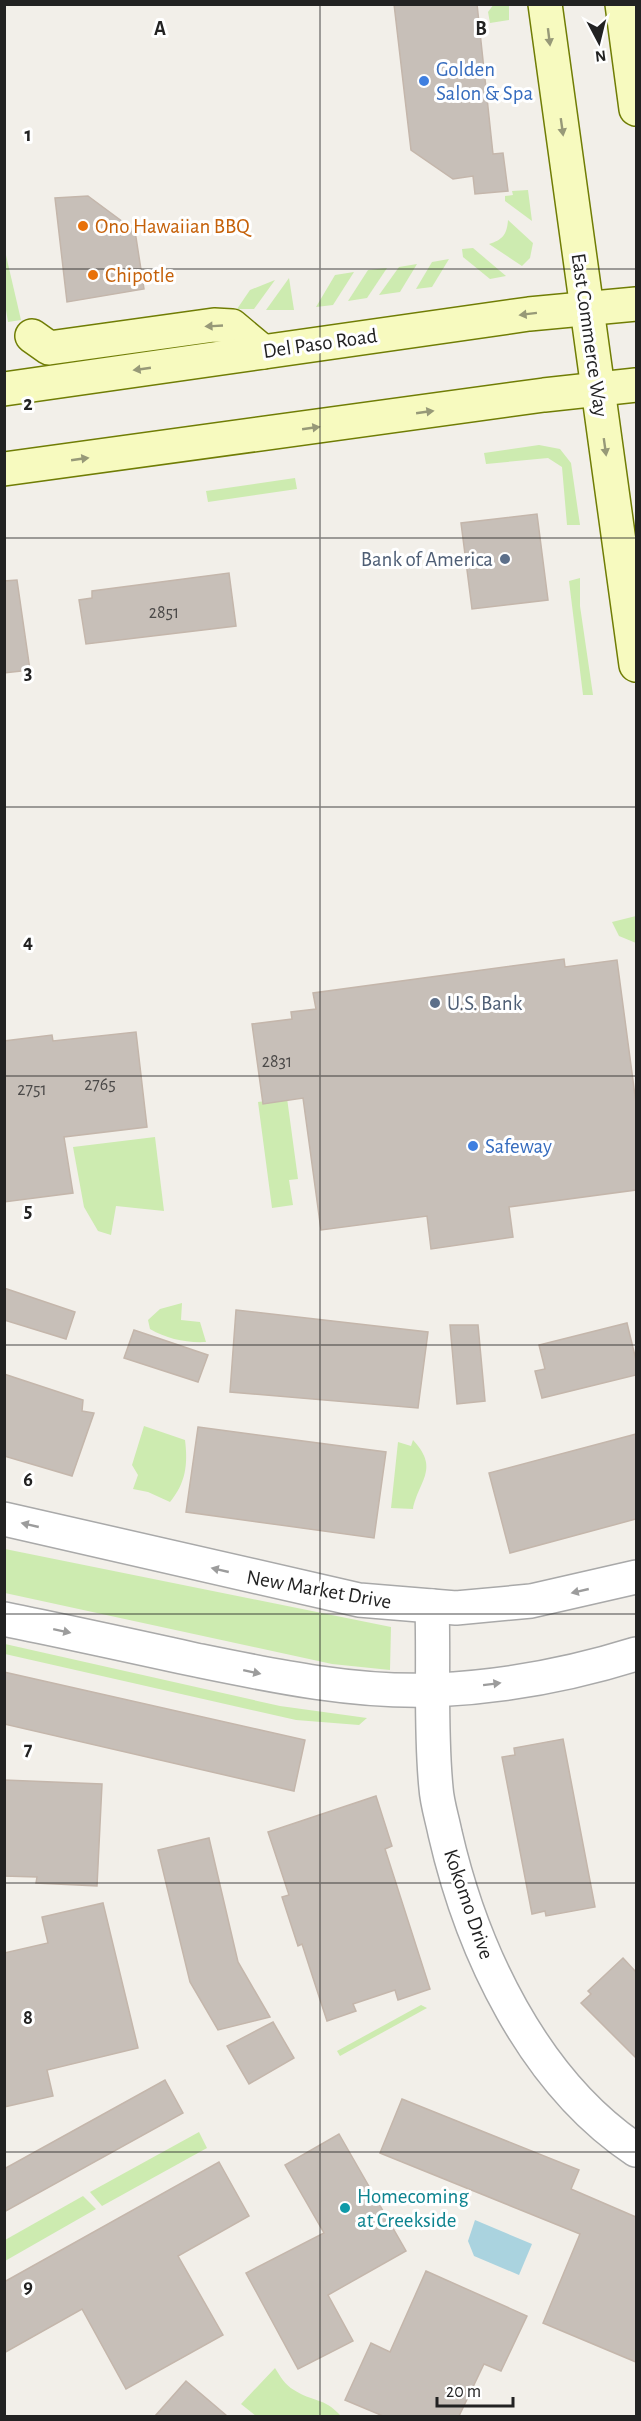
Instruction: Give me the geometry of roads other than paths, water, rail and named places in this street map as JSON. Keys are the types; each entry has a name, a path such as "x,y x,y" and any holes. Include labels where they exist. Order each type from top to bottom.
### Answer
{"main road":[{"name":"East Commerce Way","path":"545,4 636,665"},
{"path":"622,4 636,109"},
{"name":"Del Paso Road","path":"4,388 529,314 636,304"},
{"path":"32,336 49,348 214,325 232,326 262,352"},
{"path":"4,469 636,385"}],"street":[{"name":"New Market Drive","path":"4,1518 299,1588 359,1600 456,1608 531,1601 636,1577"},
{"name":"Kokomo Drive","path":"432,1606 434,1690 432,1729 436,1791 455,1871 467,1908 495,1976 544,2060 581,2104 636,2150"},
{"path":"4,1619 292,1680 350,1686 434,1690 543,1677 599,1666 636,1654"}],"water":[{"path":"475,2220 532,2244 519,2275 474,2256 468,2241"}],"place":[{"name":"Golden Salon & Spa","path":"424,81"},
{"name":"Ono Hawaiian BBQ","path":"83,226"},
{"name":"Chipotle","path":"93,275"},
{"name":"Bank of America","path":"505,559"},
{"name":"U.S. Bank","path":"435,1003"},
{"name":"Safeway","path":"473,1146"},
{"name":"Homecoming at Creekside","path":"345,2208"}]}
